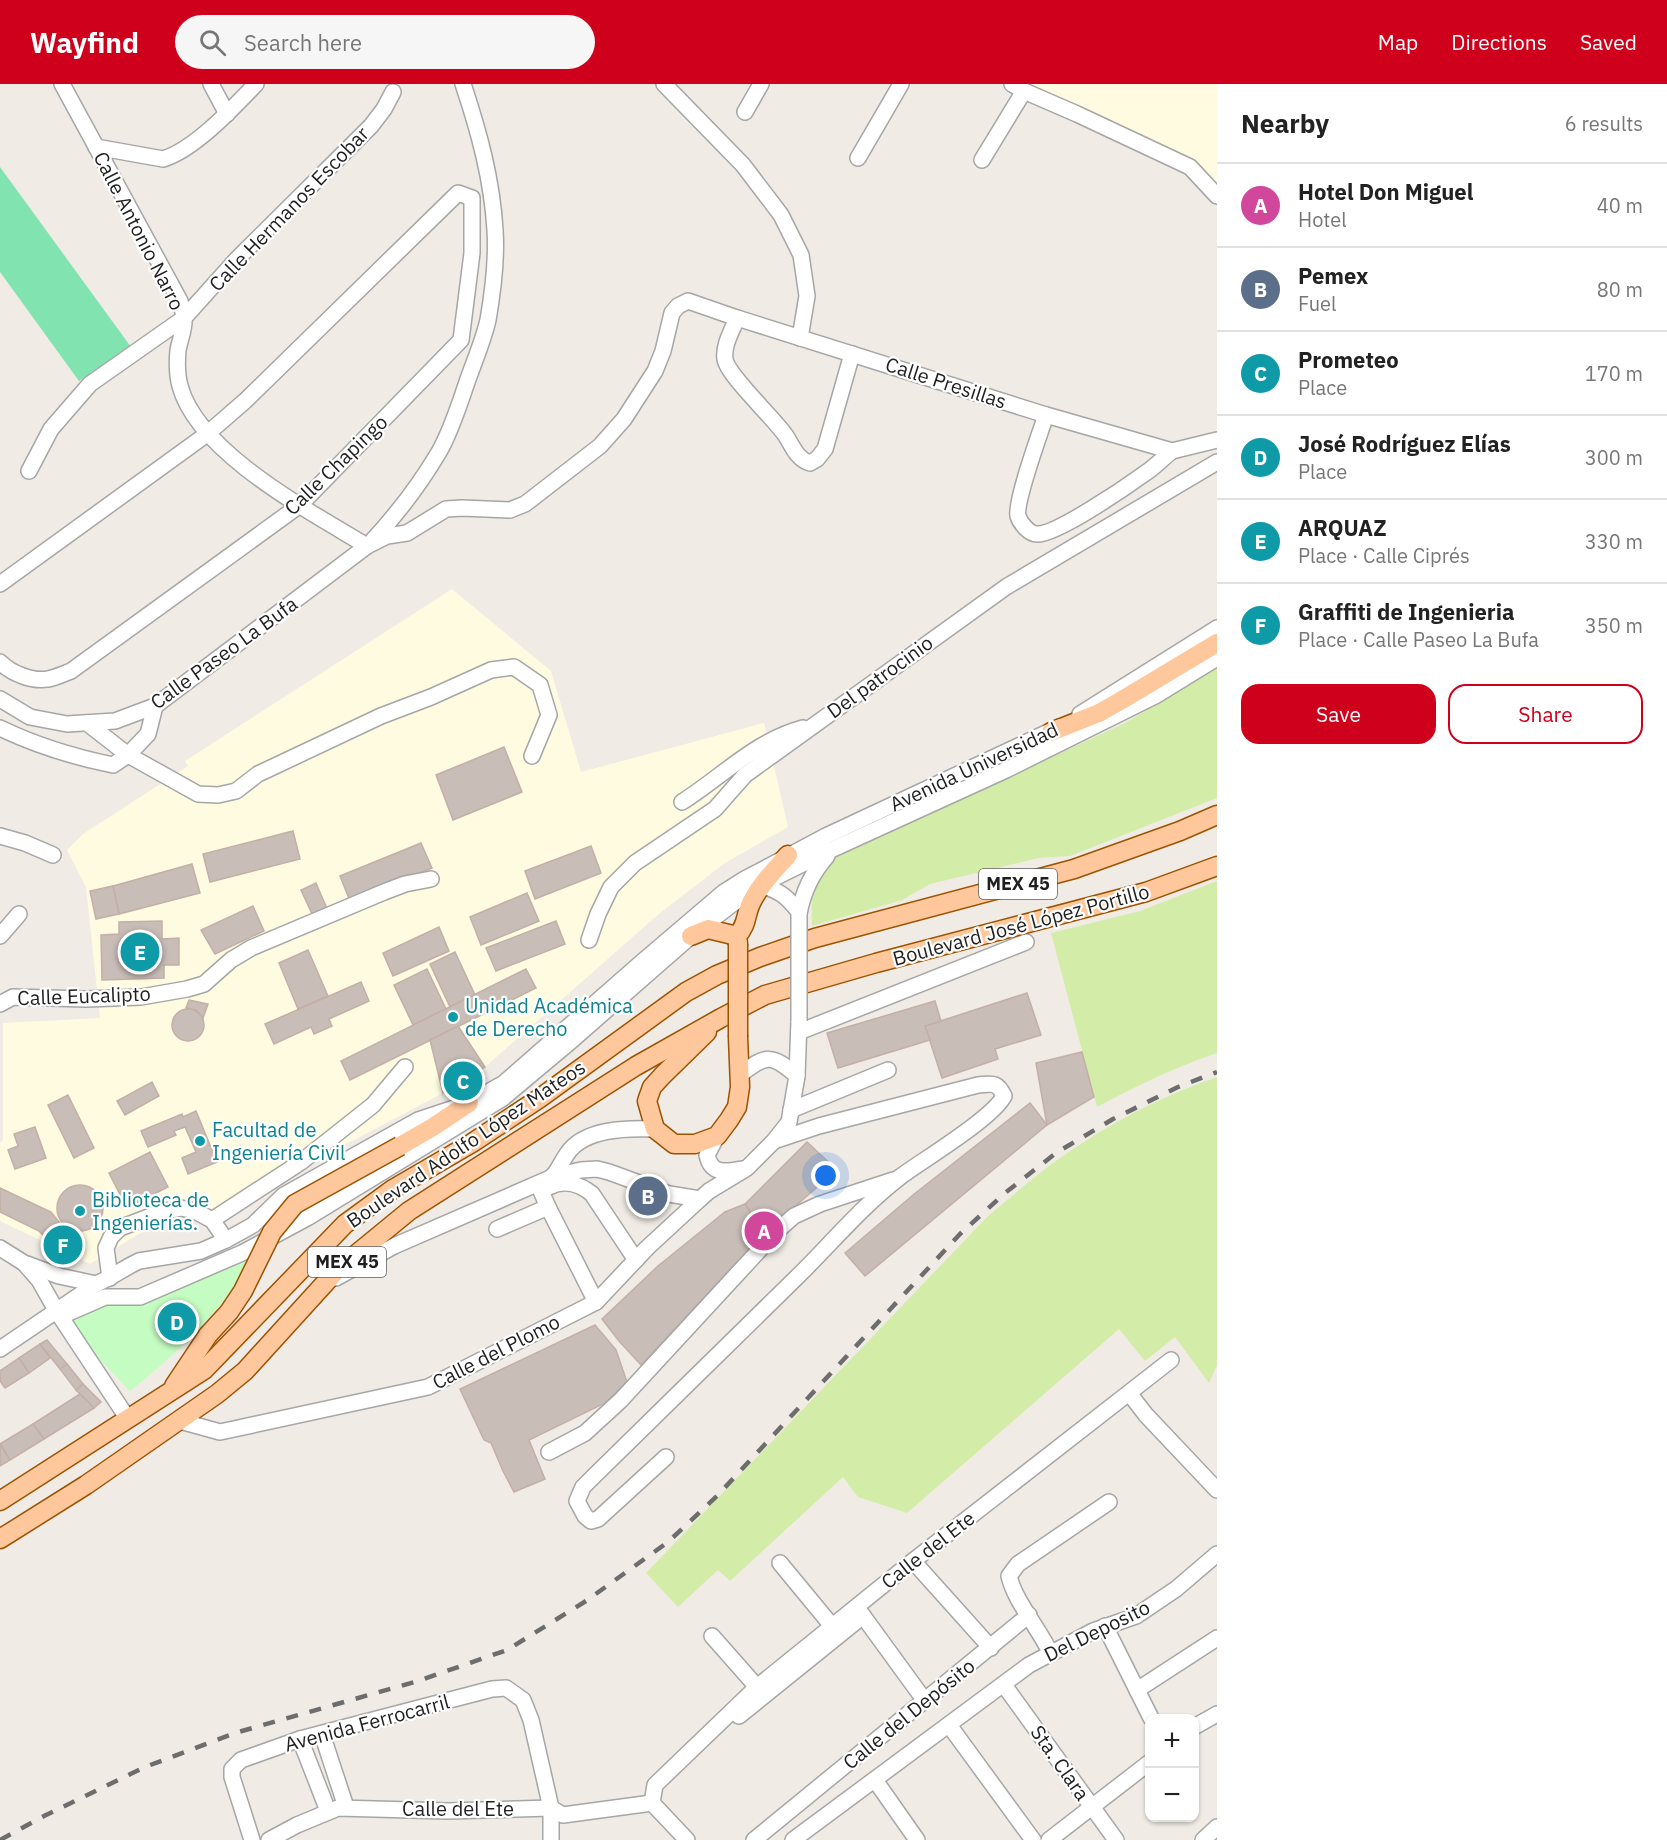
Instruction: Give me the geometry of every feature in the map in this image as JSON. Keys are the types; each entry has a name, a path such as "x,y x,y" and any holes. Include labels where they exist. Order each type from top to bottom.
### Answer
{"main road":[{"path":"1051,732 1099,713 1217,642"},
{"name":"Boulevard José López Portillo","path":"717,975 815,938 1074,869 1180,831 1217,815"},
{"path":"721,1018 663,1075 652,1088 647,1101 655,1129 674,1144 695,1144 717,1136 736,1107 740,1076 737,940 745,928 752,882 788,855"},
{"name":"Boulevard José López Portillo","path":"721,1018 765,995 1146,892 1217,866"},
{"path":"691,936 708,929 737,940"},
{"name":"Boulevard Adolfo López Mateos","path":"0,1501 204,1370 322,1245 345,1224 393,1190 472,1143 540,1098 686,992 717,975"},
{"name":"Boulevard Adolfo López Mateos","path":"0,1539 180,1422 245,1371 337,1270 409,1211 636,1066 721,1018"},
{"path":"169,1393 208,1335 243,1291 272,1232 290,1209 322,1188 426,1131 469,1103"}],"street":[{"name":"Calle Antonio Narro","path":"62,84 180,301 184,318 178,349 178,368 180,385 186,403 207,434 235,460 300,506 368,546"},
{"path":"212,84 227,114"},
{"path":"96,147 163,159 172,156 227,114 256,84"},
{"path":"368,546 393,518 439,451 450,429 487,322 495,262 493,210 481,138 463,84"},
{"path":"664,84 743,165 781,214 801,255 807,296 800,338"},
{"path":"745,112 761,84"},
{"path":"858,158 900,84"},
{"path":"982,160 1018,88 1190,167 1217,196"},
{"name":"Calle Hermanos Escobar","path":"29,471 51,429 90,384 184,318 237,259 370,126 384,109 393,92"},
{"name":"Calle Chapingo","path":"0,662 26,677 46,680 71,671 300,506 461,340 472,253 472,198 458,193 245,401 207,434"},
{"name":"Calle Presillas","path":"368,546 387,536 407,532 446,509 510,510 525,504 573,468 600,446 624,419 655,371 663,351 672,313 678,306 688,301 1046,415 1172,450 1217,440"},
{"path":"737,318 725,348 725,360 731,372 779,426 801,460 810,463 817,459 825,449 852,354"},
{"path":"1046,415 1017,507 1021,524 1033,534 1039,535 1053,531 1093,507 1146,474 1172,450"},
{"path":"0,584 207,434"},
{"name":"Del patrocinio","path":"589,940 598,914 612,887 635,863 715,809 745,775 1006,587 1217,462"},
{"name":"Calle Paseo La Bufa","path":"0,699 30,717 67,724 115,721 155,706 368,546"},
{"name":"Avenida Universidad","path":"788,855 1051,732 1217,628"},
{"name":"Avenida Universidad","path":"727,898 752,882 833,849 1038,755 1155,696 1217,658"},
{"path":"87,723 128,755 198,794 218,795 236,791 265,770 381,716 491,670 514,667 540,685 549,715 532,756"},
{"path":"0,728 24,740 84,759 112,765 128,755 148,734 155,706"},
{"path":"682,802 736,761 760,746 786,732 815,724"},
{"path":"0,836 25,843 53,855"},
{"path":"700,1199 747,1168 789,1122 797,1076 799,913 807,885 815,870 833,849"},
{"name":"Calle Eucalipto","path":"0,1004 13,997 86,999 141,997 204,984 231,960 251,948 384,892 405,884 431,879"},
{"path":"752,882 779,891 789,899 799,913"},
{"path":"0,1349 58,1313 105,1297 140,1297 197,1274 307,1218 503,1098 691,936 727,898"},
{"path":"0,1355 103,1281 139,1261 201,1251 226,1240 253,1226 284,1196 409,1125 469,1103 504,1083 642,962 727,898"},
{"path":"0,936 19,914"},
{"path":"799,1026 1026,942"},
{"path":"740,1076 754,1064 765,1059 780,1061 797,1076"},
{"path":"212,1220 302,1162 373,1105 405,1067"},
{"path":"791,1110 888,1070"},
{"path":"666,1457 598,1519 591,1521 585,1516 577,1501 583,1487 855,1217 899,1178 974,1125 1001,1102 1004,1096 1000,1088 992,1084 978,1085 819,1126 774,1141"},
{"path":"596,1302 541,1191 544,1183 555,1176 568,1152 583,1140 611,1129 655,1129"},
{"path":"717,1136 707,1155 708,1163 725,1173 747,1168"},
{"name":"Boulevard Adolfo López Mateos","path":"325,1284 394,1246 555,1176 581,1170 597,1169 669,1194 700,1199"},
{"path":"549,1452 585,1433 621,1400 777,1231 794,1216 862,1188 899,1178"},
{"path":"541,1191 556,1183 564,1182 584,1187 592,1194 636,1260"},
{"name":"Calle del Plomo","path":"180,1422 220,1432 428,1387 596,1302 700,1199"},
{"path":"497,1229 548,1207"},
{"path":"103,1281 106,1248 111,1237 120,1228 164,1212 181,1209 195,1211 212,1220 226,1240"},
{"path":"0,1248 24,1263 59,1276 103,1281"},
{"path":"197,1274 201,1251"},
{"path":"24,1263 39,1280 128,1419"},
{"name":"Calle del Ete","path":"691,1749 717,1735 860,1611 913,1561 1171,1360"},
{"path":"1129,1393 1146,1415 1217,1490"},
{"path":"1051,1654 1011,1587 1009,1576 1018,1564 1109,1502"},
{"name":"Del Deposito","path":"1004,1685 1029,1665 1105,1626 1136,1616 1176,1589 1217,1554"},
{"path":"913,1561 991,1648"},
{"path":"780,1563 832,1626"},
{"path":"860,1611 925,1701"},
{"name":"Calle del Ete","path":"269,1840 328,1811 346,1807 448,1811 552,1808 563,1815 652,1803 655,1785 757,1687 832,1626 860,1611"},
{"name":"Calle del Depósito","path":"757,1839 1029,1615"},
{"path":"1105,1626 1149,1714"},
{"path":"712,1636 757,1687"},
{"path":"1137,1690 1217,1638"},
{"name":"Calle del Depósito","path":"793,1840 1004,1685"},
{"name":"Sta. Clara","path":"1004,1685 1116,1840"},
{"name":"Avenida Ferrocarril","path":"252,1840 232,1777 232,1769 241,1760 300,1739 492,1689 506,1688 523,1700 531,1720 552,1808"},
{"path":"1199,1724 1217,1714"},
{"path":"949,1725 1033,1840"},
{"path":"322,1734 346,1807"},
{"path":"300,1739 328,1811"},
{"path":"1048,1840 1145,1765"},
{"path":"874,1780 918,1840"},
{"path":"652,1803 687,1840"},
{"path":"551,1840 552,1808"},
{"path":"1203,1840 1217,1827"}],"shaded area":[{"path":"1032,84 1217,84 1217,187 1194,163"},
{"path":"452,589 551,671 581,772 764,723 788,827 725,863 660,913 485,1067 443,1093 316,1160 221,1221 198,1206 149,1228 90,1264 0,1221 3,1023 100,1018 86,887 67,850 83,834 188,766 185,761"}],"green space":[{"path":"0,167 131,347 79,381 0,272"},
{"path":"1217,668 1217,798 1070,856 1039,858 930,884 902,900 812,926 814,889 827,866 835,858 1125,723"},
{"path":"1217,881 1217,1053 1156,1077 1097,1107 1051,933 1140,911"},
{"path":"1217,1077 1217,1365 1209,1383 1175,1337 1145,1361 1119,1329 907,1513 858,1497 843,1477 730,1581 718,1570 678,1607 646,1573 988,1216 1045,1169 1106,1128 1149,1105"},
{"path":"259,1245 234,1287 203,1325 130,1391 60,1318"}],"building":[{"path":"504,747 522,792 453,820 436,775"},
{"path":"293,831 300,859 210,882 203,854"},
{"path":"421,843 432,868 350,901 340,876"},
{"path":"591,846 601,873 535,899 525,871"},
{"path":"192,864 200,893 119,914 113,886"},
{"path":"316,883 328,911 313,916 301,890"},
{"path":"113,886 119,914 96,919 90,891"},
{"path":"527,893 539,921 481,945 470,917"},
{"path":"253,906 264,931 215,954 201,930"},
{"path":"162,921 162,939 179,938 179,965 164,965 164,978 102,980 101,935 119,934 119,922"},
{"path":"556,921 565,944 496,971 486,948"},
{"path":"439,927 449,951 393,976 383,953"},
{"path":"308,950 328,996 298,1009 279,963"},
{"path":"455,952 475,995 450,1007 430,964"},
{"path":"427,969 446,1009 413,1025 394,985"},
{"name":"Unidad Académica de Derecho","path":"526,969 536,988 350,1080 341,1061"},
{"path":"361,982 369,1001 329,1019 332,1026 314,1034 311,1027 274,1044 265,1024"},
{"path":"1027,993 1041,1035 995,1049 998,1059 942,1078 925,1026"},
{"path":"189,1000 208,1004 203,1018 196,1010 186,1008"},
{"path":"935,1001 941,1021 925,1026 930,1040 838,1068 827,1033"},
{"path":"188,1009 200,1013 204,1025 200,1037 188,1041 176,1037 172,1025 176,1013"},
{"path":"458,1026 485,1067 443,1093 430,1040"},
{"path":"1082,1052 1094,1097 1047,1125 1036,1063"},
{"path":"152,1082 159,1096 125,1115 117,1101"},
{"path":"68,1095 94,1148 74,1158 48,1105"},
{"path":"1030,1103 1047,1125 865,1276 845,1253 913,1195"},
{"name":"Facultad de Ingeniería Civil","path":"196,1111 217,1162 188,1174 182,1158 196,1152 185,1127 174,1131 176,1135 148,1147 141,1131 182,1114 183,1117"},
{"path":"35,1127 46,1158 15,1169 8,1150 18,1146 14,1134"},
{"path":"807,1142 837,1170 764,1233 745,1204"},
{"path":"150,1152 168,1187 127,1208 109,1173"},
{"name":"Biblioteca de Ingenierías.","path":"80,1185 96,1192 103,1208 96,1224 80,1231 64,1224 57,1208 64,1192"},
{"path":"0,1188 51,1212 72,1238 58,1248 53,1246 39,1231 0,1212"},
{"path":"745,1204 764,1233 641,1365 602,1319 658,1266 725,1212"},
{"path":"595,1325 616,1350 627,1382 605,1403 529,1440 545,1479 514,1492 491,1443 484,1440 460,1389"},
{"path":"47,1340 67,1364 60,1369 40,1344"},
{"path":"40,1344 50,1358 29,1373 19,1358"},
{"path":"19,1358 29,1373 5,1388 0,1381 0,1371"},
{"path":"67,1364 83,1384 76,1390 60,1369"},
{"path":"83,1384 101,1402 94,1408 76,1390"},
{"path":"80,1394 94,1408 44,1439 33,1424"},
{"path":"33,1424 44,1439 10,1460 0,1444"},
{"path":"0,1444 10,1460 0,1466"}],"railway":[{"path":"0,1840 145,1767 235,1733 418,1681 507,1650 586,1601 668,1542 717,1496 960,1234 1005,1193 1056,1153 1113,1119 1178,1087 1217,1072"}],"place":[{"name":"ARQUAZ","path":"140,952"},
{"name":"Unidad Académica de Derecho","path":"453,1017"},
{"name":"Prometeo","path":"463,1081"},
{"name":"Facultad de Ingeniería Civil","path":"200,1141"},
{"name":"Pemex","path":"648,1196"},
{"name":"Biblioteca de Ingenierías.","path":"80,1211"},
{"name":"Hotel Don Miguel","path":"764,1231"},
{"name":"Graffiti de Ingenieria","path":"63,1245"},
{"name":"José Rodríguez Elías","path":"177,1322"}]}
